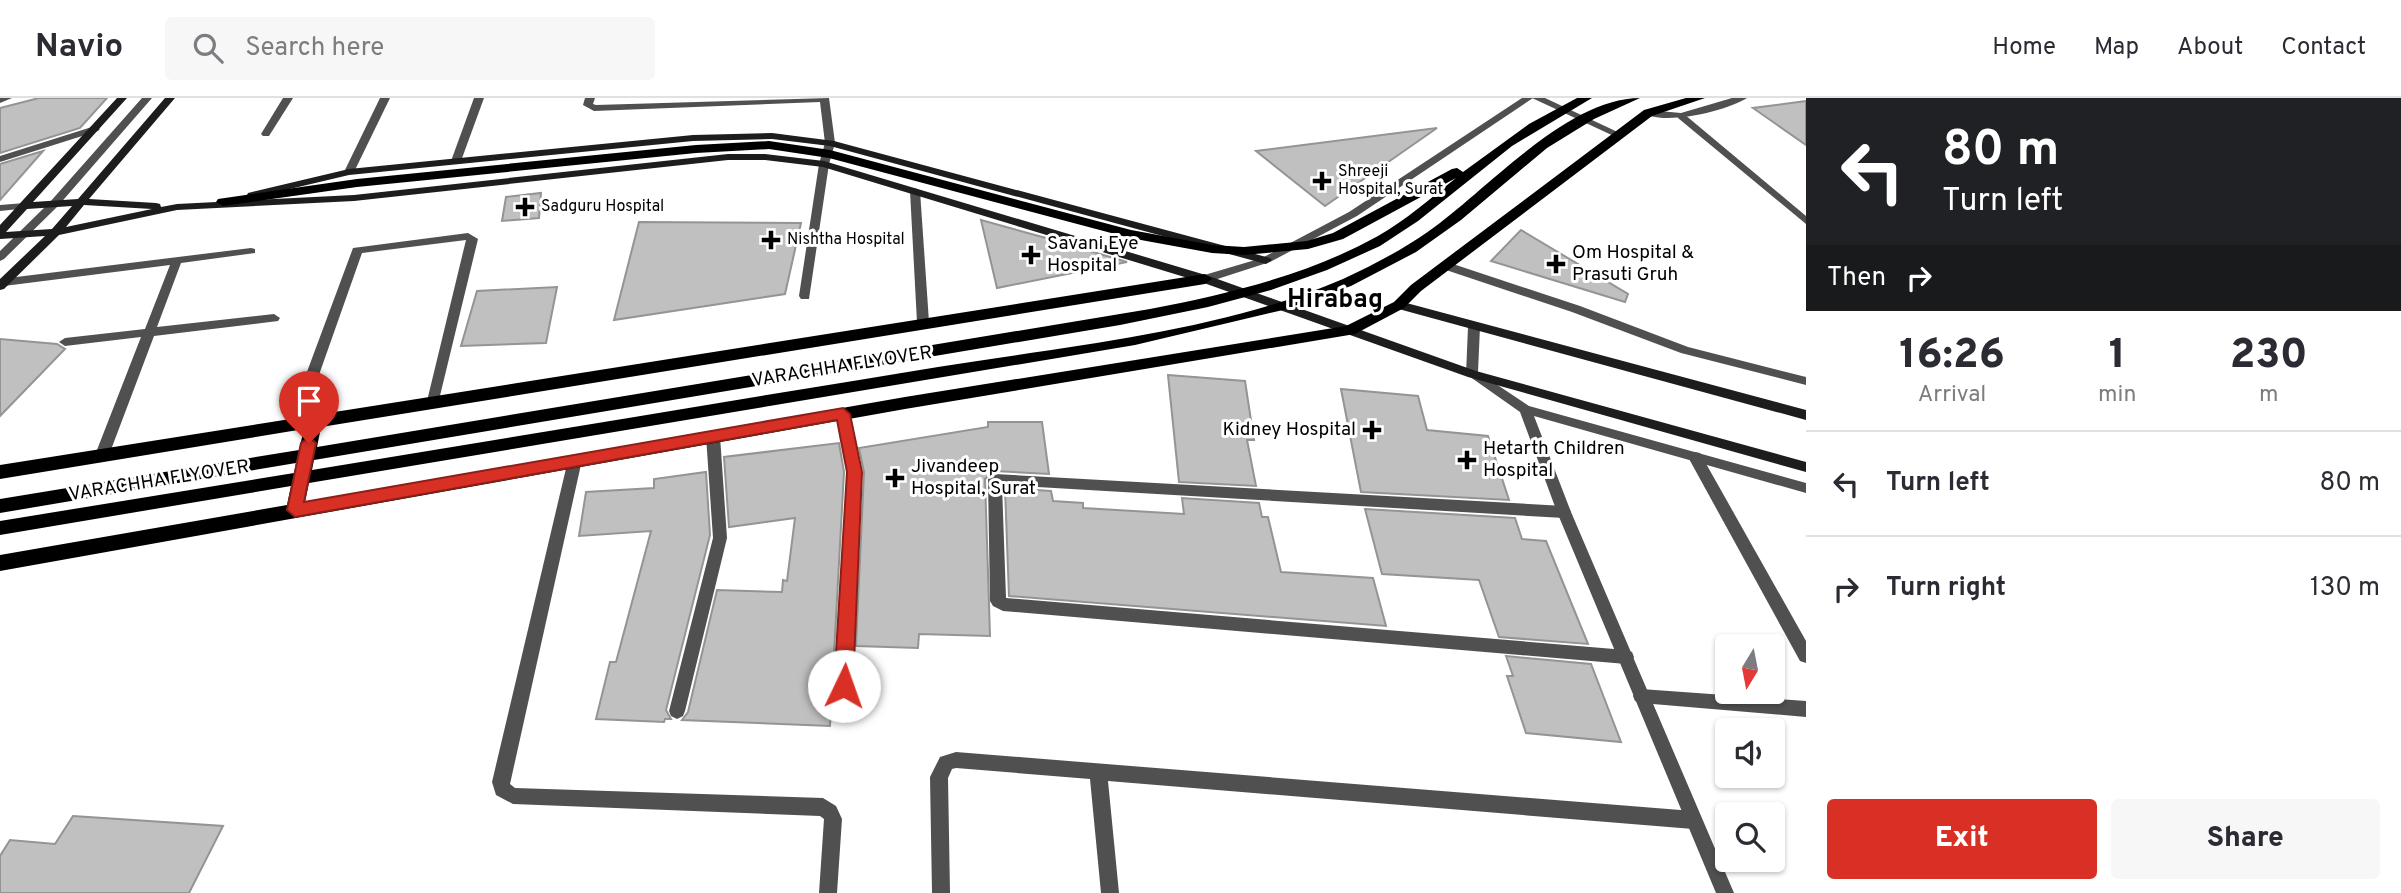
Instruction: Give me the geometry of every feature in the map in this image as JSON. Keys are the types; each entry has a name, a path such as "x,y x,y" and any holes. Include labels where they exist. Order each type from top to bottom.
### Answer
{"main road":[{"path":"0,234 122,98"},
{"path":"2,284 55,232 170,98"},
{"name":"VARACHHA FLYOVER","path":"0,506 1214,302 1282,282 1387,236 1521,134 1564,107 1586,98"},
{"name":"VARACHHA FLYOVER","path":"0,528 1135,340 1248,316 1307,300 1359,278 1403,254 1550,142 1589,117 1634,98"},
{"path":"0,563 713,436 1350,330 1399,305 1416,288 1648,113 1699,98"},
{"path":"0,234 55,232 177,206 357,183 696,149 769,145 811,150 1130,234 1212,249 1244,251 1308,245 1338,236 1391,209 1521,134"},
{"path":"223,202 349,172 737,135 804,138 1266,260"},
{"path":"223,202 354,198 728,157 765,157 824,164 1205,279 1472,374 1806,467"},
{"path":"24,206 81,202 177,206"},
{"path":"0,472 923,322 1205,279"},
{"path":"1399,305 1806,415"},
{"path":"295,510 314,420"}],"street":[{"path":"0,100 7,98"},
{"path":"0,257 54,204 146,98"},
{"path":"266,134 288,98"},
{"path":"349,172 385,98"},
{"path":"456,161 479,98"},
{"path":"590,98 588,105 594,108 824,98 830,143 824,164 805,296"},
{"path":"1205,279 1266,260 1353,214 1528,98"},
{"path":"1536,98 1619,135"},
{"path":"1648,113 1681,116 1742,98"},
{"path":"1681,116 1806,221"},
{"path":"0,159 95,129"},
{"path":"915,191 923,322"},
{"path":"0,208 24,206"},
{"path":"295,423 357,250 468,236 472,239 433,401"},
{"path":"2,284 251,251"},
{"path":"102,455 177,260"},
{"path":"1447,266 1576,309 1685,350 1806,381"},
{"path":"65,342 274,318"},
{"path":"1474,327 1472,374 1525,409 1806,488"},
{"path":"1525,409 1564,512 1725,893"},
{"path":"843,414 855,472 844,686"},
{"path":"677,711 720,538 713,436"},
{"path":"1695,457 1806,656"},
{"path":"575,460 501,782 502,789 513,796 823,807 830,812 833,819 828,893"},
{"path":"1564,512 995,479 998,601 1003,605 1626,657"},
{"path":"1642,696 1806,709"},
{"path":"941,893 939,777 946,763 956,760 1693,820"},
{"path":"1098,771 1110,893"}],"building":[{"path":"39,98 107,98 80,128 0,153 0,108"},
{"path":"1806,101 1806,145 1753,108"},
{"path":"1437,128 1325,206 1256,151"},
{"path":"43,151 0,200 0,164"},
{"path":"541,193 539,218 502,221 506,197"},
{"path":"981,220 1046,238 1127,262 997,288"},
{"path":"639,222 801,223 785,294 614,320"},
{"path":"1521,230 1628,294 1625,302 1491,261"},
{"path":"557,287 546,343 461,346 477,291"},
{"path":"0,339 57,344 65,349 0,416"},
{"path":"1168,375 1245,381 1254,440 1247,440 1256,486 1179,482"},
{"path":"1341,389 1418,396 1427,430 1488,436 1509,500 1361,492"},
{"path":"988,422 1042,422 1049,474 995,471 985,479 990,636 919,634 918,648 856,646 864,472 859,448 988,427"},
{"path":"839,443 844,472 830,726 682,720 688,712 717,590 782,592 783,580 787,581 795,518 729,527 724,457"},
{"path":"706,472 710,535 666,710 671,719 665,719 664,722 596,719 610,662 616,662 651,531 579,536 586,492 654,488 654,479"},
{"path":"1005,488 1051,491 1053,501 1083,503 1083,508 1184,514 1182,498 1259,503 1262,517 1268,517 1281,572 1373,578 1386,626 1009,596"},
{"path":"1365,509 1515,518 1522,539 1546,541 1588,644 1499,637 1479,580 1382,574"},
{"path":"1506,656 1591,664 1621,742 1526,733 1507,676 1513,676"},
{"path":"73,816 223,826 189,893 0,893 0,856 10,840 55,844"}],"place":[{"name":"Shreeji Hospital, Surat","path":"1322,181"},
{"name":"Sadguru Hospital","path":"525,207"},
{"name":"Nishtha Hospital","path":"771,240"},
{"name":"Savani Eye Hospital","path":"1031,255"},
{"name":"Om Hospital & Prasuti Gruh","path":"1556,264"},
{"name":"Kidney Hospital","path":"1372,430"},
{"name":"Hetarth Children Hospital","path":"1467,460"},
{"name":"Jivandeep Hospital, Surat","path":"895,478"}],"district":[{"name":"Hirabag","path":"1335,300"}],"route":[{"path":"309,443 295,510 843,414 855,472 844,686"}]}
